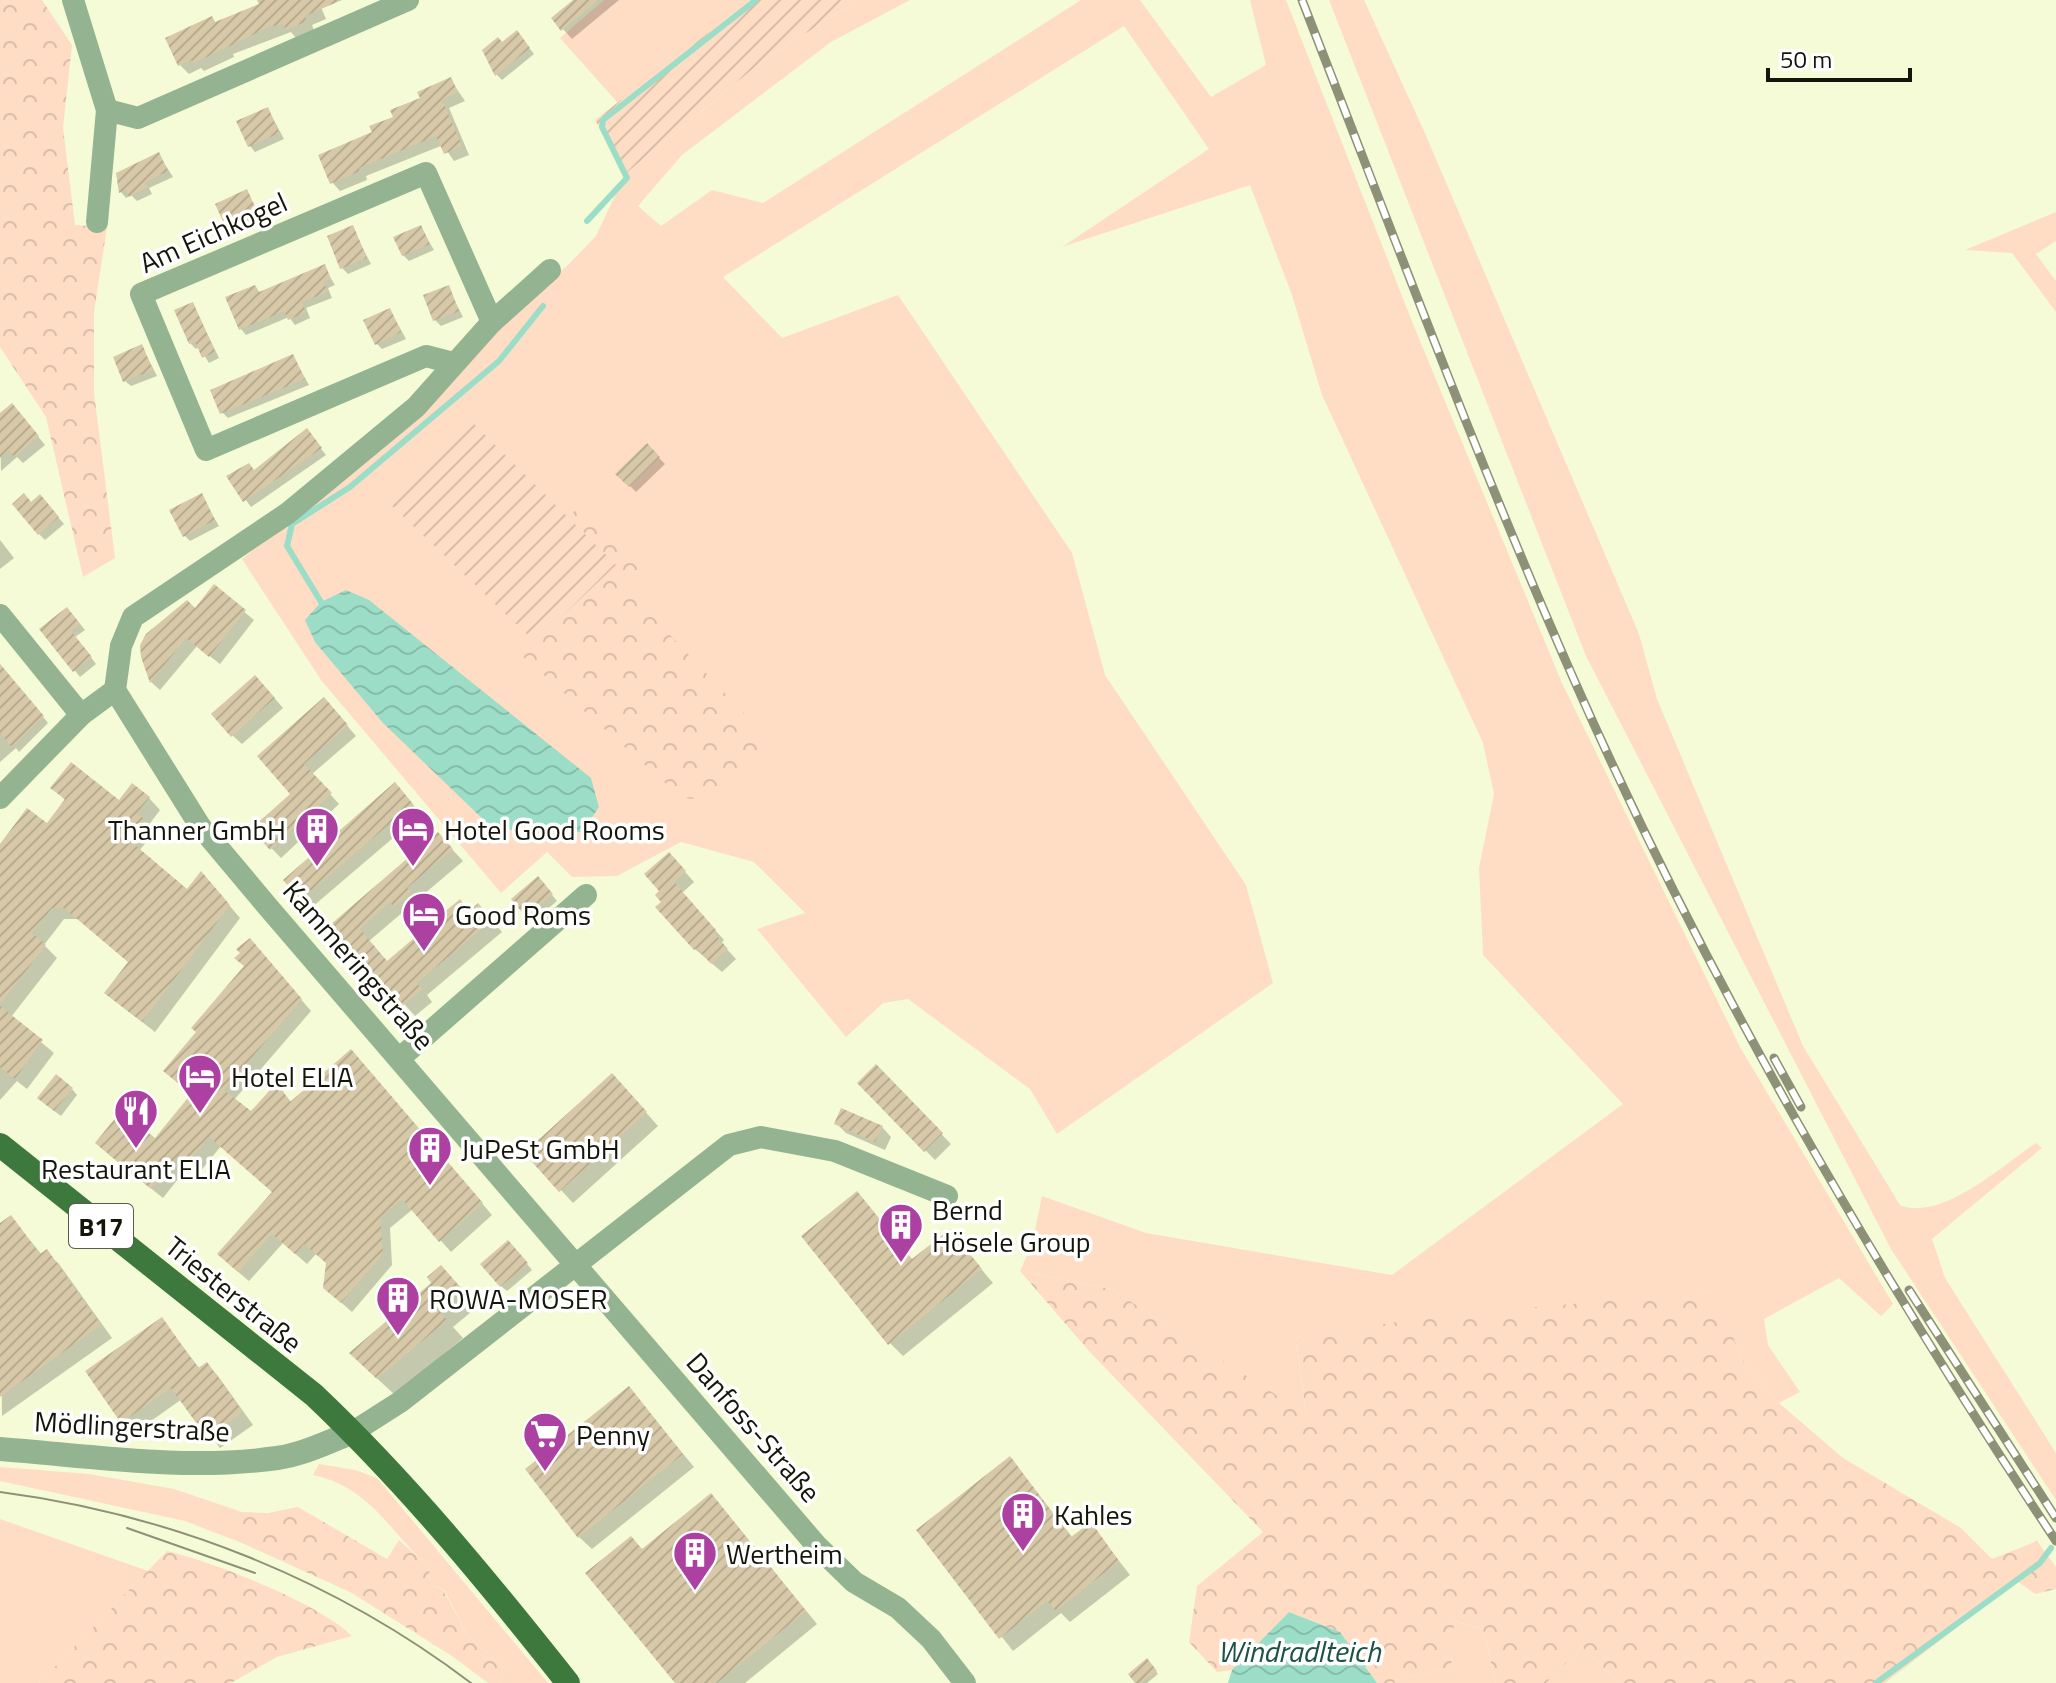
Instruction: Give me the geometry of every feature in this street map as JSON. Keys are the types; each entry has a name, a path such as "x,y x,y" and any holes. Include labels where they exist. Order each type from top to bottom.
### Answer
{"main road":[{"name":"Triesterstraße","path":"0,1145 314,1395 353,1432"},
{"name":"B17","path":"353,1432 427,1509 568,1683"}],"street":[{"path":"73,0 107,110 97,222"},
{"path":"107,110 138,118 408,0"},
{"name":"Am Eichkogel","path":"453,363 426,356 206,450 141,294 426,173 492,322"},
{"path":"0,798 81,715 115,690 121,646 133,617 288,513 416,407 492,322 550,270"},
{"path":"0,615 81,715"},
{"name":"Kammeringstraße","path":"115,690 200,826 575,1265"},
{"path":"400,1058 586,895"},
{"path":"353,1432 400,1402 729,1145 761,1137 835,1151 947,1196"},
{"name":"Danfoss-Straße","path":"575,1265 817,1546 854,1582 898,1608 931,1639 965,1683"},
{"name":"Mödlingerstraße","path":"0,1449 173,1463 229,1462 294,1454 353,1432"}],"green space":[{"path":"0,0 42,0 72,45 63,128 75,225 107,227 94,312 94,393 115,558 83,577 46,417 0,347"},
{"path":"604,0 751,0 618,103 560,38"},
{"path":"751,0 859,0 766,58 625,174 595,120"},
{"path":"859,0 910,0 831,42 682,155 638,206 661,226 712,190 763,203 1081,0 1140,0 1211,97 1266,65 1250,0 1286,0 1413,324 1562,683 1740,1047 1893,1304 1881,1316 1839,1278 1764,1319 1768,1345 1800,1392 1779,1403 1741,1358 1715,1292 1296,1337 1306,1415 1111,1289 1020,1271 1032,1244 1042,1196 1146,1233 1392,1275 1623,1104 1483,955 1479,868 1494,794 1483,743 1322,395 1292,295 1250,185 1062,247 1209,149 1124,26 723,277 782,338 898,295 1072,553 1105,675 1246,885 1273,983 1057,1134 1030,1089 908,999 883,1003 846,1037 757,929 805,913 754,862 681,842 617,876 572,877 547,852 501,893 321,680 242,559 435,401 528,297 568,265 596,236 625,174 766,58"},
{"path":"1329,0 1364,0 1424,131 1639,634 1657,699 1803,1046 1900,1205 1916,1208 1934,1206 1952,1199 2036,1143 2042,1148 1932,1239 1945,1278 2056,1453 2056,1500 1891,1249 1586,656"},
{"path":"2056,212 2056,241 2036,254 2056,281 2056,312 2012,253 1965,250"},
{"path":"474,424 616,565 535,642 388,502"},
{"path":"580,506 644,573 638,601 774,745 712,800 682,798 521,655 615,566 569,516"},
{"path":"1020,1271 1111,1289 1306,1414 1296,1337 1452,1314 1716,1292 1741,1358 1779,1403 1843,1458 1961,1528 1992,1559 2037,1541 2056,1567 2056,1589 2035,1594 2017,1581 1885,1683 1620,1683 1582,1647 1546,1683 1496,1683 1483,1629 1454,1621 1451,1668 1394,1680 1395,1683 1377,1683 1340,1632 1289,1612 1232,1670 1217,1672 1189,1642 1197,1586 1263,1532 1088,1350"},
{"path":"319,1464 355,1470 377,1478 548,1683 499,1683 506,1670 468,1636 444,1590 430,1584 429,1567 364,1500 350,1489 313,1475"},
{"path":"0,1467 89,1474 174,1489 242,1512 242,1543 185,1521 0,1481"},
{"path":"298,1507 387,1559 399,1540 429,1567 430,1584 443,1590 468,1636 506,1670 499,1683 488,1683 452,1656 350,1592 242,1543 242,1512 268,1513"},
{"path":"0,1519 148,1571 39,1683 0,1683"},
{"path":"167,1551 264,1585 315,1610 352,1636 277,1657 231,1683 39,1683"},
{"path":"1453,1621 1483,1629 1496,1683 1395,1683 1393,1680 1451,1668"},
{"path":"1582,1647 1620,1683 1546,1683"}],"water":[{"path":"346,590 369,600 591,778 599,807 582,832 527,833 489,825 383,723 315,642 305,620 321,602"},
{"name":"Windradlteich","path":"1289,1612 1340,1632 1377,1683 1228,1683 1232,1670"}],"building":[{"path":"257,0 342,0 305,16 307,21 286,30 283,24 269,27 194,63 192,60 178,66 165,38 212,16 215,22 259,4"},
{"path":"573,0 599,0 561,31 551,18"},
{"path":"517,30 530,48 495,76 482,50 498,37 502,42"},
{"path":"451,77 458,92 442,100 462,146 444,154 436,136 359,168 360,171 330,184 318,155 372,132 369,126 393,117 390,110 420,98 417,92"},
{"path":"268,107 279,133 248,147 236,121"},
{"path":"159,152 168,171 145,182 148,187 129,197 126,190 119,193 116,173"},
{"path":"247,189 259,216 227,230 215,204"},
{"path":"353,225 367,258 340,269 327,236"},
{"path":"421,225 430,244 402,256 393,237"},
{"path":"325,264 331,279 324,282 327,292 302,302 306,312 288,320 284,311 239,330 225,297 255,285 259,292"},
{"path":"449,285 459,311 433,321 423,295"},
{"path":"193,302 215,352 202,358 195,341 189,344 174,310"},
{"path":"390,308 401,332 375,345 363,320"},
{"path":"142,344 153,370 123,382 113,357"},
{"path":"293,354 305,379 220,414 210,390"},
{"path":"12,403 39,436 14,457 9,450 0,458 0,413"},
{"path":"307,428 322,448 243,502 226,476 249,463 254,470"},
{"path":"647,443 660,457 629,487 615,474"},
{"path":"24,493 31,502 40,494 59,517 38,535 12,504"},
{"path":"202,493 215,520 183,537 169,510"},
{"path":"214,584 246,610 209,657 186,638 150,683 140,645 146,634 187,600 195,608"},
{"path":"67,607 80,624 71,631 92,657 73,672 39,629"},
{"path":"0,664 44,716 12,747 0,733"},
{"path":"255,675 275,698 231,737 211,714"},
{"path":"324,697 348,725 304,764 332,793 270,850 251,829 290,794 257,756"},
{"path":"71,762 119,800 132,783 150,797 137,813 144,819 128,839 187,889 201,871 230,905 142,1022 104,993 128,962 64,908 52,908 32,933 46,945 0,1004 0,844 27,808 47,823 65,799 50,788"},
{"path":"395,782 413,804 300,900 283,880"},
{"path":"438,832 453,849 407,888 411,892 394,907 390,902 360,929 387,961 460,899 469,911 478,903 492,920 417,983 422,990 402,1006 330,925"},
{"path":"669,852 686,871 674,882 716,930 713,932 728,949 711,964 655,907 661,902 655,895 659,891 644,874"},
{"path":"538,876 553,894 526,917 511,899"},
{"path":"250,938 302,999 224,1090 251,1111 277,1082 290,1102 351,1049 483,1203 439,1242 402,1199 380,1217 383,1254 341,1303 323,1288 326,1263 304,1244 295,1254 272,1234 238,1272 217,1254 272,1192 209,1137 187,1164 178,1156 151,1189 95,1143 121,1111 155,1138 191,1094 163,1071 196,1032 191,1028 244,966 234,958 240,953 236,949"},
{"path":"0,1006 43,1040 15,1079 0,1067"},
{"path":"876,1064 943,1133 924,1152 857,1083"},
{"path":"612,1073 647,1112 559,1192 524,1153"},
{"path":"56,1074 73,1088 54,1111 37,1098"},
{"path":"841,1108 883,1126 875,1142 834,1124"},
{"name":"Bernd Hösele Group","path":"857,1191 912,1259 950,1229 982,1269 888,1345 801,1236"},
{"path":"11,1215 40,1254 47,1249 101,1325 0,1397 0,1223"},
{"path":"508,1240 528,1263 500,1287 480,1264"},
{"name":"ROWA-MOSER","path":"441,1265 462,1289 438,1309 447,1320 377,1379 349,1353 431,1283 427,1277"},
{"path":"162,1317 198,1368 207,1362 243,1412 207,1438 171,1388 121,1423 85,1371"},
{"path":"629,1386 683,1454 578,1538 525,1469"},
{"name":"Kahles","path":"1010,1456 1071,1537 1091,1522 1119,1561 1056,1611 1047,1601 999,1639 916,1530"},
{"name":"Wertheim","path":"711,1493 806,1611 717,1683 675,1683 585,1573 631,1536 642,1549"},
{"path":"1147,1658 1157,1671 1142,1683 1135,1683 1128,1674"}],"waterway":[{"path":"587,221 627,178 602,127 603,120 756,0"},
{"path":"321,602 287,546 292,524 350,487 499,361 543,306"},
{"path":"1876,1683 2040,1563 2051,1548"}],"tram line":[{"path":"0,1492 126,1516 248,1557 364,1612 471,1683"},
{"path":"127,1528 255,1573"}],"railway":[{"path":"1302,0 1503,513 1626,794 1681,905 1797,1122 1923,1334 2056,1541"},
{"path":"1774,1058 1801,1107"},
{"path":"1909,1290 2056,1518"}],"place":[{"name":"Thanner GmbH","path":"317,868"},
{"name":"Hotel Good Rooms","path":"413,868"},
{"name":"Good Roms","path":"424,953"},
{"name":"Hotel ELIA","path":"200,1115"},
{"name":"Restaurant ELIA","path":"136,1150"},
{"name":"JuPeSt GmbH","path":"430,1187"},
{"name":"Bernd Hösele Group","path":"901,1264"},
{"name":"ROWA-MOSER","path":"398,1337"},
{"name":"Penny","path":"545,1473"},
{"name":"Kahles","path":"1023,1553"},
{"name":"Wertheim","path":"695,1592"}]}
